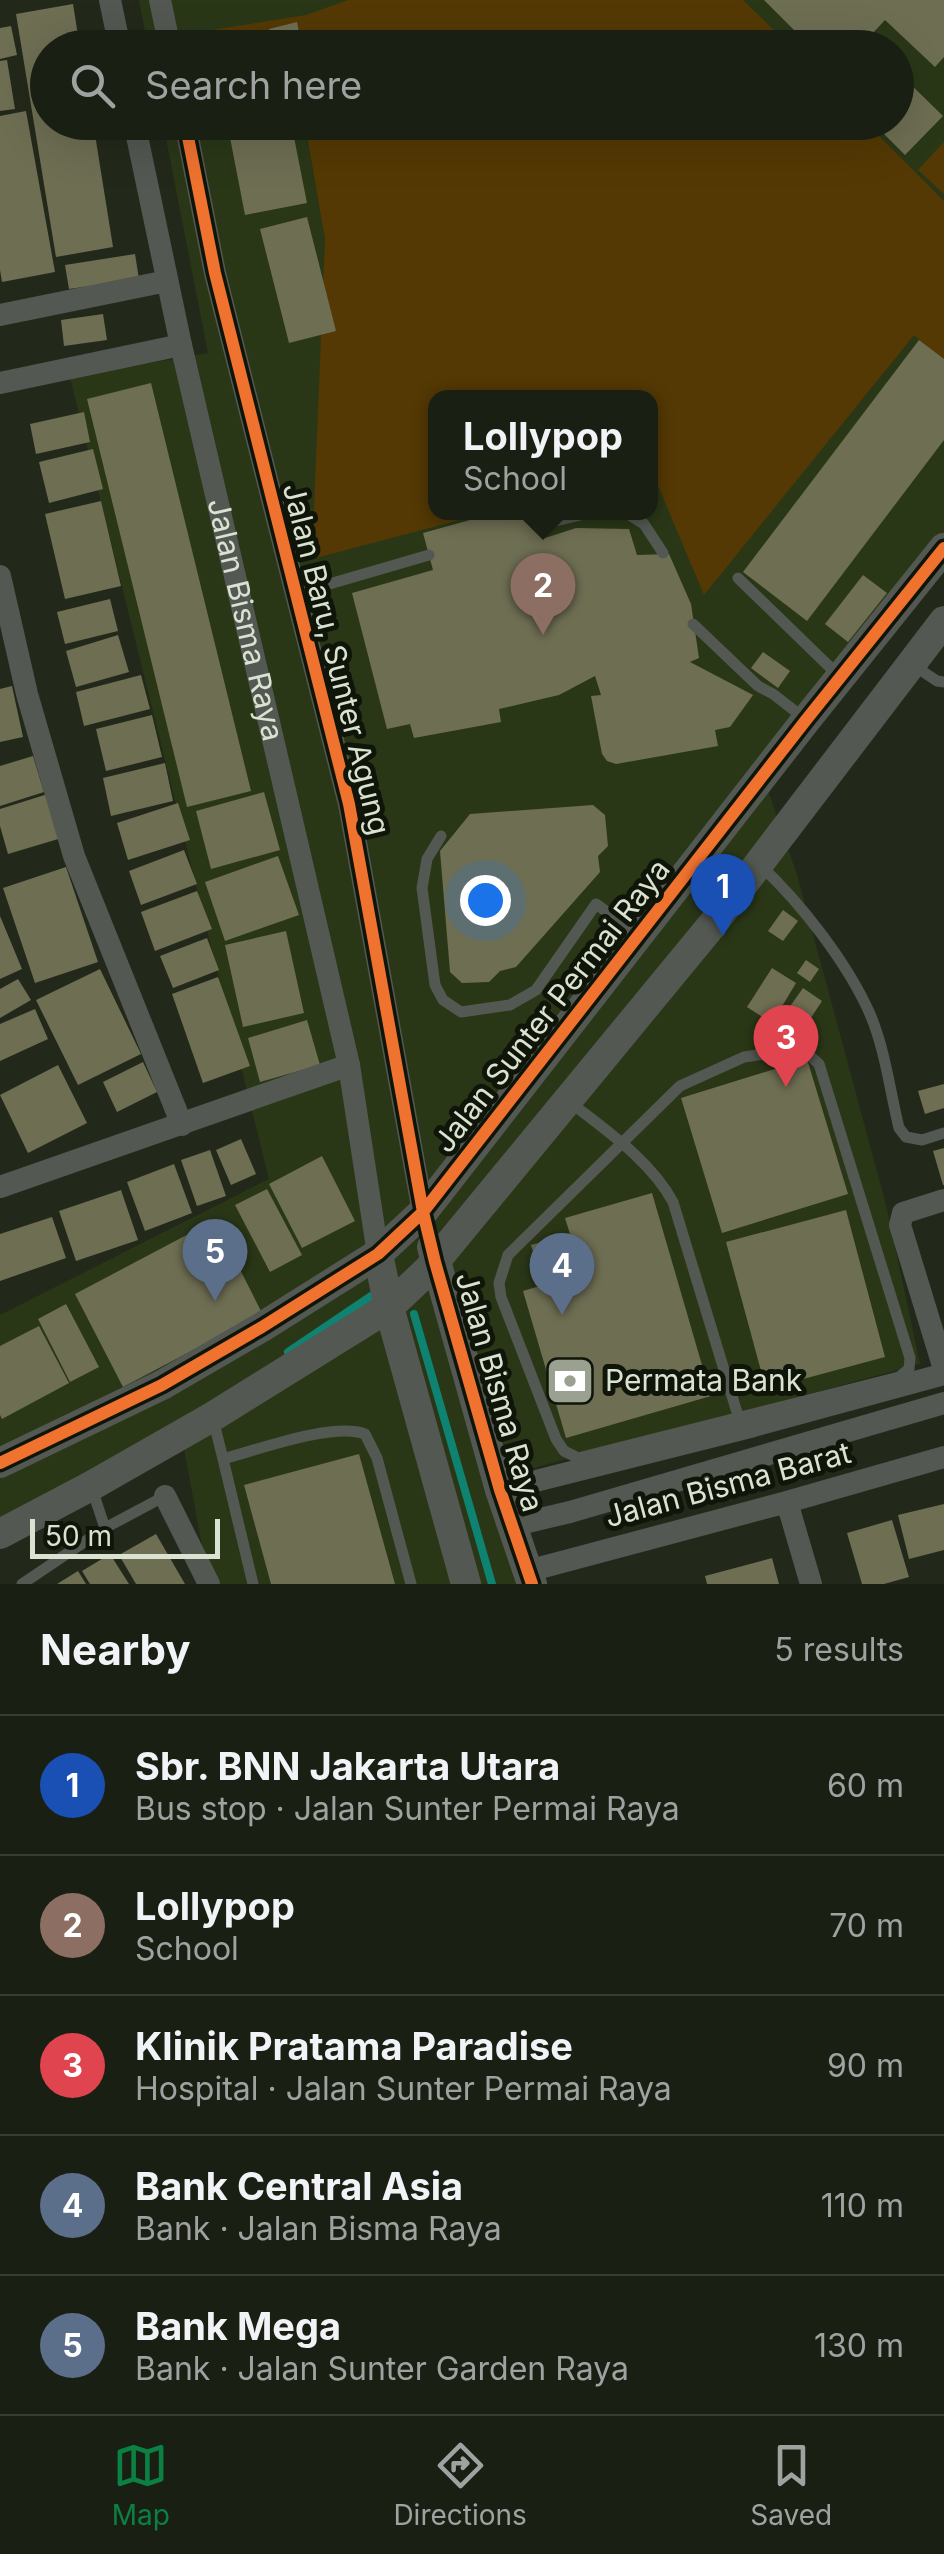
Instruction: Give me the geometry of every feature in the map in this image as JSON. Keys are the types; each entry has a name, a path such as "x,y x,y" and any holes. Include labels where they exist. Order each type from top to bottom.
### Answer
{"street":[{"path":"110,0 116,30"},
{"path":"160,0 166,30"},
{"name":"Jalan Bisma Raya","path":"138,140 180,345 349,1064 389,1307 466,1584"},
{"name":"Jalan Baru, Sunter Agung","path":"189,140 215,273 350,804 424,1212"},
{"path":"0,315 167,281"},
{"path":"0,383 180,345"},
{"name":"Jalan Sunter Permai Raya","path":"276,1350 424,1212 944,548"},
{"path":"0,576 27,694 74,856 182,1125"},
{"path":"0,1463 162,1384 276,1350 389,1307 435,1262 568,1101 759,864 944,622"},
{"path":"0,1187 349,1064"},
{"path":"500,1490 944,1371 900,1225 903,1214 944,1200"},
{"name":"Jalan Bisma Raya","path":"424,1212 500,1490 530,1578"},
{"path":"0,1534 212,1417 276,1350"},
{"path":"511,1526 944,1402"},
{"path":"744,1423 759,1457"},
{"name":"Jalan Bisma Barat","path":"530,1578 944,1457"},
{"path":"166,1496 209,1584"},
{"path":"787,1502 811,1584"}],"lane":[{"path":"538,525 560,520"},
{"path":"638,520 663,553"},
{"path":"295,594 429,555"},
{"path":"738,578 840,678"},
{"path":"693,624 758,686 806,720"},
{"path":"910,662 944,682"},
{"path":"441,836 427,859 422,888 435,985 443,1000 461,1012 510,1005 536,990 596,904 639,936"},
{"path":"759,864 781,885 843,964 871,1016 898,1128 906,1137 922,1140 944,1133"},
{"path":"786,1051 808,1054 819,1064 910,1358 908,1370 898,1377 744,1423 706,1425 578,1458 564,1450 556,1439 499,1283 508,1255 621,1144 680,1086 744,1057 786,1051"},
{"path":"568,1101 663,1183 673,1202 744,1423"},
{"path":"212,1417 253,1584"},
{"path":"222,1459 310,1436 355,1430 365,1434 377,1458 410,1584"},
{"path":"91,1486 105,1528"},
{"path":"22,1584 105,1528 166,1496"}],"shaded area":[{"path":"139,0 944,0 944,548 763,776 797,875 886,1205 920,1364 511,1474 542,1584 209,1584 182,1437 0,1533 0,1315 269,1179 70,377 208,353 166,140 914,140 914,30 145,30"},
{"path":"348,0 743,0 774,30 212,30 306,15"},
{"path":"308,140 883,140 944,201 944,361 914,335 704,595 658,486 658,390 428,390 428,520 460,520 312,559 325,239"},
{"path":"944,142 944,194 918,170"}],"building":[{"path":"764,0 944,0 944,57 935,67 914,47 914,30 896,30 885,20 876,30 794,30"},
{"path":"73,4 77,30 30,30 30,99 16,14"},
{"path":"297,22 299,30 269,30"},
{"path":"11,26 17,55 0,59 0,28"},
{"path":"7,60 15,109 0,111 0,61"},
{"path":"914,88 943,116 905,155 890,140 914,140"},
{"path":"26,111 55,272 2,282 0,270 0,116"},
{"path":"37,140 96,140 113,247 56,257"},
{"path":"230,140 295,140 307,203 245,215"},
{"path":"307,217 336,331 289,343 260,229"},
{"path":"135,254 139,279 69,289 65,265"},
{"path":"103,314 107,340 64,346 61,320"},
{"path":"919,340 944,359 944,440 807,621 743,572"},
{"path":"151,383 251,791 187,807 87,399"},
{"path":"84,412 90,442 36,454 30,424"},
{"path":"93,449 103,489 49,503 39,462"},
{"path":"101,501 121,586 65,599 45,514"},
{"path":"470,520 537,520 542,539 576,528 629,529 637,555 669,554 691,604 699,658 690,662 753,695 730,727 715,730 718,746 616,764 602,754 591,696 601,695 595,676 559,695 499,709 501,722 414,738 410,724 387,729 352,593 433,570 423,533"},
{"path":"863,575 887,593 848,642 825,624"},
{"path":"110,599 118,631 65,644 57,612"},
{"path":"118,635 129,672 76,687 66,651"},
{"path":"763,652 790,671 778,688 751,668"},
{"path":"141,675 150,709 84,726 76,692"},
{"path":"12,686 23,737 0,742 0,689"},
{"path":"152,715 162,757 106,771 96,729"},
{"path":"33,756 44,792 0,806 0,766"},
{"path":"165,763 173,801 111,816 103,778"},
{"path":"264,792 280,850 211,869 196,811"},
{"path":"51,793 65,837 8,854 0,809"},
{"path":"178,803 190,840 128,860 117,823"},
{"path":"593,805 605,815 608,846 598,856 600,872 516,967 500,971 489,982 462,983 450,972 440,851 470,814"},
{"path":"184,850 197,884 141,905 129,871"},
{"path":"278,856 299,915 225,941 205,882"},
{"path":"66,867 98,962 35,983 3,888"},
{"path":"197,891 212,929 155,951 141,912"},
{"path":"783,910 798,921 783,941 768,931"},
{"path":"0,916 22,969 0,979"},
{"path":"286,931 304,1013 243,1027 225,945"},
{"path":"207,938 219,970 173,988 160,956"},
{"path":"806,960 819,969 810,982 797,973"},
{"path":"772,968 796,983 772,1023 747,1007"},
{"path":"100,969 141,1054 78,1085 36,1000"},
{"path":"218,977 250,1066 203,1083 172,994"},
{"path":"18,979 31,1000 0,1018 0,989"},
{"path":"803,988 822,1001 799,1036 779,1022"},
{"path":"35,1009 48,1039 0,1061 0,1024"},
{"path":"307,1020 320,1065 260,1082 248,1038"},
{"path":"807,1059 848,1194 722,1233 681,1098"},
{"path":"143,1062 157,1092 117,1112 103,1082"},
{"path":"58,1065 87,1123 28,1153 0,1095"},
{"path":"944,1084 944,1108 925,1114 918,1091"},
{"path":"241,1139 256,1174 231,1185 216,1150"},
{"path":"944,1148 944,1185 943,1185 933,1151"},
{"path":"210,1150 226,1196 197,1206 181,1160"},
{"path":"322,1156 355,1221 302,1248 269,1184"},
{"path":"174,1164 192,1213 145,1231 127,1182"},
{"path":"267,1189 302,1255 270,1272 235,1205"},
{"path":"121,1190 138,1240 76,1261 59,1211"},
{"path":"652,1193 711,1396 566,1438 523,1291 543,1285 531,1245 570,1234 565,1218"},
{"path":"846,1210 885,1357 766,1389 726,1242"},
{"path":"52,1217 66,1258 0,1281 0,1234"},
{"path":"215,1220 261,1311 123,1387 75,1294"},
{"path":"66,1304 99,1367 70,1382 38,1319"},
{"path":"39,1326 69,1383 2,1419 0,1346"},
{"path":"359,1454 395,1584 271,1584 244,1485"},
{"path":"944,1504 944,1550 909,1559 898,1515"},
{"path":"892,1520 909,1577 884,1584 862,1584 847,1533"},
{"path":"156,1534 185,1584 136,1584 119,1555"},
{"path":"110,1554 129,1584 90,1584 82,1571"},
{"path":"772,1558 779,1584 707,1584 705,1576"},
{"path":"78,1571 86,1584 57,1584"}],"waterway":[{"path":"288,1352 371,1296"},
{"path":"414,1314 492,1584"}],"cycle path":[{"path":"189,140 215,273 349,804 423,1212 500,1490 532,1584"},
{"path":"0,1463 162,1385 262,1327 378,1254 423,1212 944,548"}],"place":[{"name":"Lollypop","path":"543,635"},
{"name":"Sbr. BNN Jakarta Utara","path":"723,936"},
{"name":"Klinik Pratama Paradise","path":"786,1087"},
{"name":"Bank Mega","path":"215,1301"},
{"name":"Bank Central Asia","path":"562,1315"},
{"name":"Permata Bank","path":"570,1381"}]}
